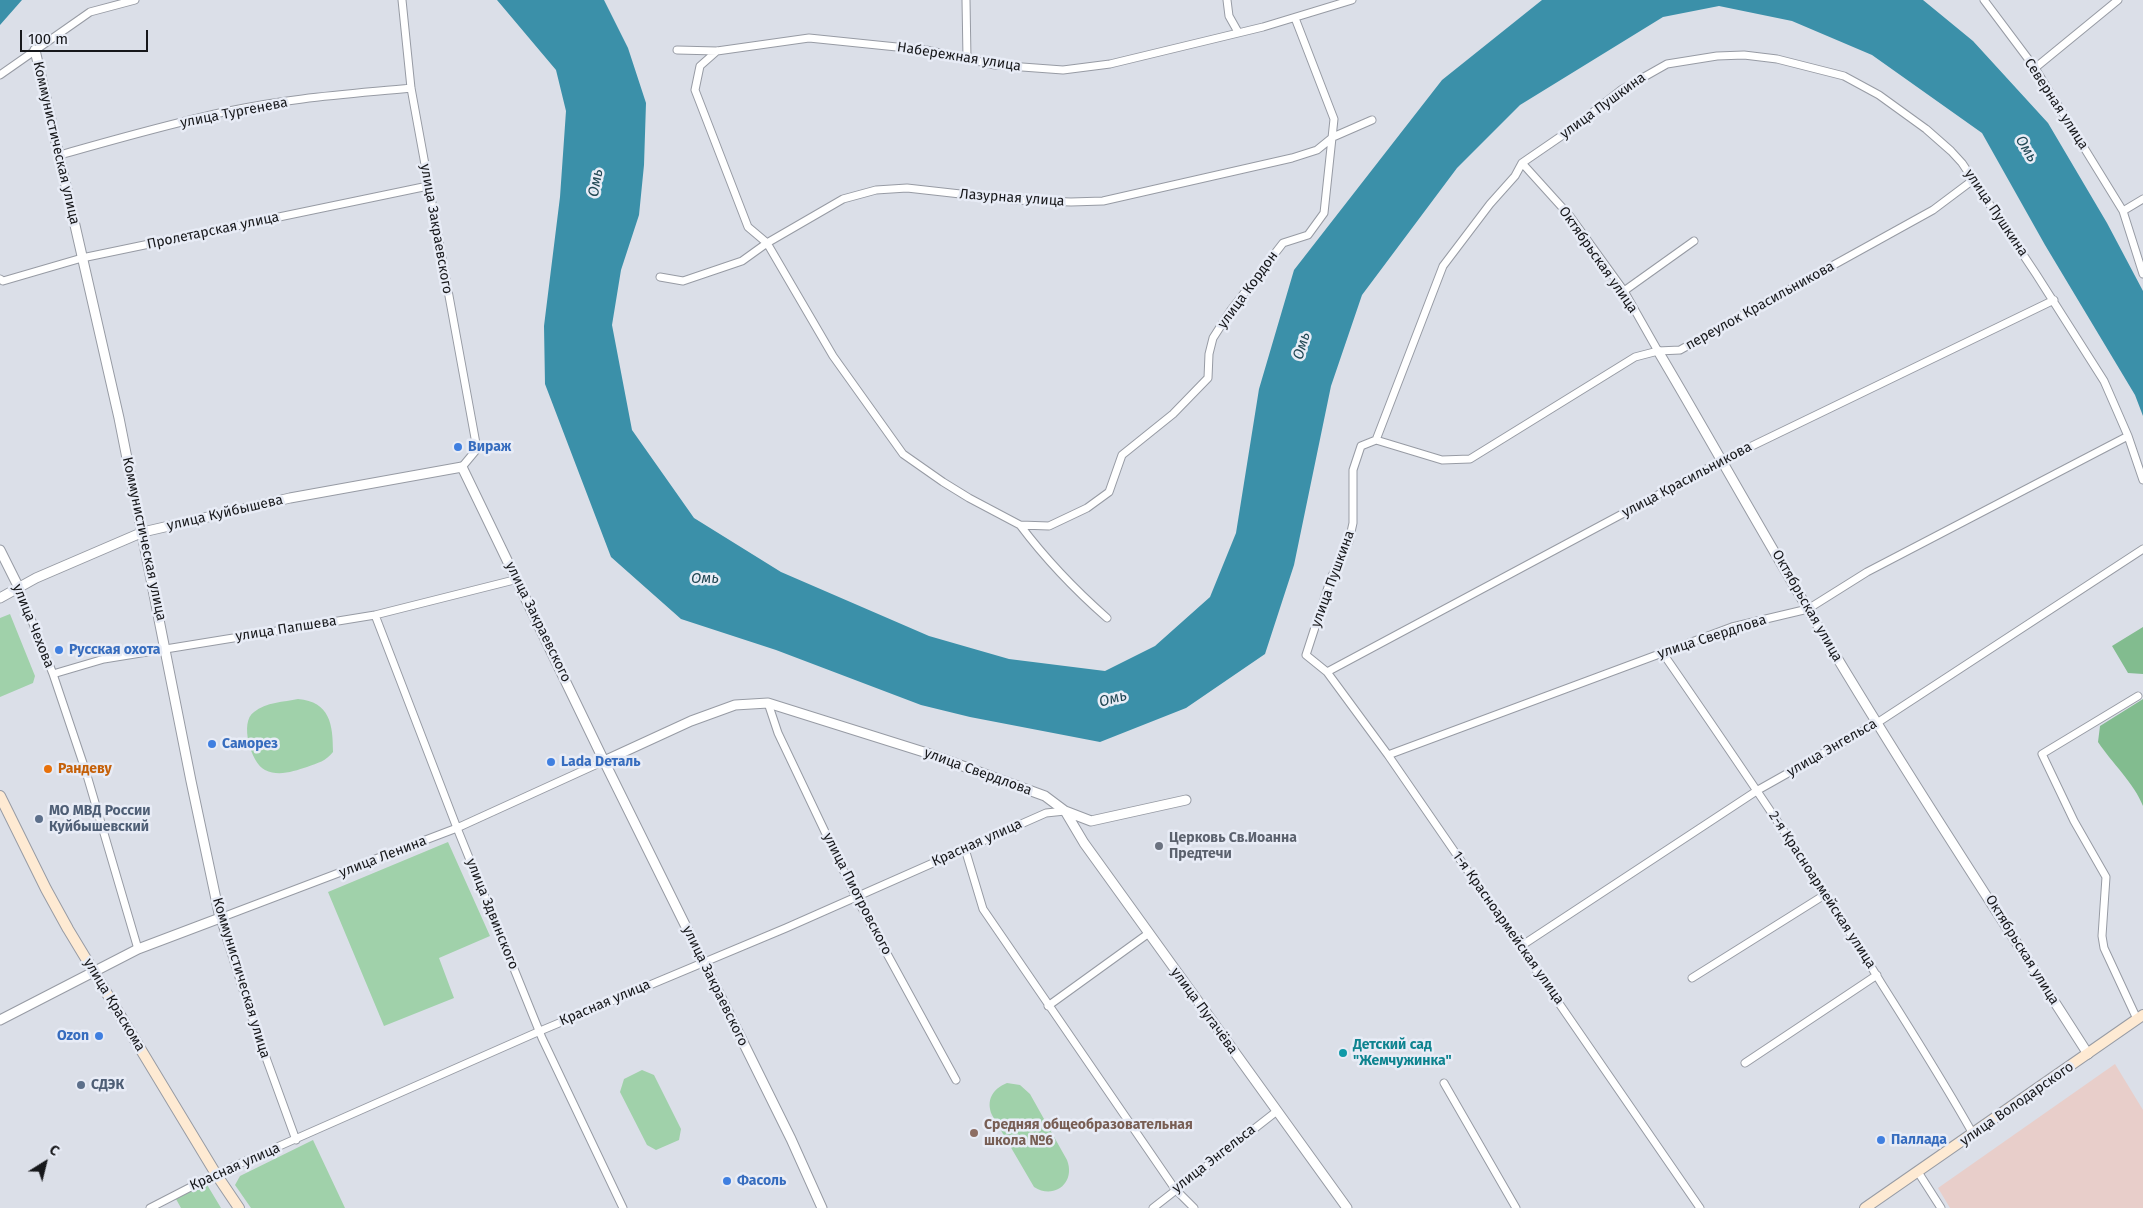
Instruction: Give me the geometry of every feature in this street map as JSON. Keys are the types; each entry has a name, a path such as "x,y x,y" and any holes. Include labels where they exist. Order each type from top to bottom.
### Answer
{"main road":[{"name":"улица Краскома","path":"0,796 46,889 216,1174 239,1208"},
{"name":"улица Володарского","path":"1865,1208 2140,1017"}],"street":[{"path":"0,75 90,12 135,0"},
{"name":"улица Закраевского","path":"402,0 411,88 477,449 462,468 518,579 604,762 791,1139 822,1208"},
{"path":"966,0 967,58"},
{"path":"1227,0 1230,16 1238,32"},
{"name":"Набережная улица","path":"677,50 717,51 809,38 926,50 996,65 1063,70 1110,64 1295,18 1352,0"},
{"name":"Северная улица","path":"1984,0 2035,68 2123,211 2143,274"},
{"path":"2035,68 2118,0"},
{"name":"улица Кордон","path":"1020,525 1049,526 1087,508 1109,492 1122,455 1173,414 1208,378 1209,354 1213,338 1231,310 1283,243 1308,234 1324,213 1334,119 1295,18"},
{"name":"Коммунистическая улица","path":"35,50 143,532 191,781 220,918 257,1033 296,1140"},
{"path":"717,51 700,66 695,90 748,227 767,243 833,356 903,454 969,498 1020,525 1045,558 1073,588 1107,618"},
{"name":"улица Пушкина","path":"1306,654 1331,578 1349,540 1353,523 1353,470 1361,446 1376,440 1443,266 1490,204 1515,176 1522,163 1573,128 1621,90 1667,64 1717,56 1744,55 1810,66 1844,76 1862,85 1926,129 1957,157 2054,300 2104,381 2128,436 2143,480"},
{"name":"улица Тургенева","path":"60,155 230,110 304,99 411,88"},
{"name":"Лазурная улица","path":"660,277 683,281 742,261 767,243 843,199 876,190 907,188 1014,200 1103,201 1292,158 1317,150 1333,137 1372,120"},
{"name":"Октябрьская улица","path":"1522,163 1569,215 1624,291 1808,609 1877,723 2088,1054"},
{"name":"переулок Красильникова","path":"1376,440 1442,460 1470,459 1635,358 1658,351 1680,350 1933,210 1973,180"},
{"name":"Пролетарская улица","path":"0,280 4,281 82,258 428,186"},
{"path":"2123,211 2143,199"},
{"path":"1624,291 1694,241"},
{"name":"улица Красильникова","path":"1327,672 1723,460 2054,300"},
{"name":"улица Свердлова","path":"1388,755 1732,627 1808,609 1868,572 2128,436"},
{"name":"улица Куйбышева","path":"0,598 18,586 143,532 290,498 462,468"},
{"name":"улица Энгельса","path":"1521,946 1758,790 1877,723 2143,549"},
{"name":"улица Чехова","path":"0,550 18,586 53,674 86,772 138,949"},
{"name":"улица Папшева","path":"53,674 104,659 375,615 518,579"},
{"name":"улица Здвинского","path":"375,615 457,828 540,1031 623,1208"},
{"name":"2-я Красноармейская улица","path":"1662,652 1758,790 1826,894 1948,1090 1973,1134"},
{"name":"1-я Красноармейская улица","path":"1306,654 1327,672 1388,755 1700,1208"},
{"path":"2138,696 2042,754 2074,821 2106,877 2102,936 2104,948 2140,1017"},
{"name":"улица Свердлова","path":"768,703 926,753 1045,796 1066,811 1091,821 1186,800"},
{"name":"улица Ленина","path":"0,1020 138,949 457,828 692,721 735,705 768,703"},
{"name":"улица Пиотровского","path":"768,703 778,733 856,897 956,1080"},
{"name":"Красная улица","path":"150,1208 216,1174 540,1031 856,897 1046,813 1066,811"},
{"name":"улица Пугачёва","path":"1066,811 1084,843 1197,1003 1347,1208"},
{"path":"965,849 983,909 1175,1190 1194,1208"},
{"path":"1692,978 1826,894"},
{"path":"1048,1006 1149,933"},
{"path":"1746,1063 1877,975"},
{"path":"1444,1083 1516,1208"},
{"name":"улица Энгельса","path":"1153,1208 1276,1111"},
{"path":"1918,1172 1941,1208"}],"shaded area":[{"path":"2115,1064 2143,1110 2143,1208 1950,1208 1938,1188"}],"green space":[{"path":"10,614 35,676 33,683 0,697 0,618"},
{"path":"2143,627 2143,674 2128,673 2112,646"},
{"path":"298,699 317,705 328,716 332,732 333,752 322,761 292,772 276,773 265,770 260,766 251,751 247,733 247,724 250,717 264,706"},
{"path":"2143,699 2143,806 2128,781 2098,742 2100,726"},
{"path":"448,842 490,936 439,958 454,998 384,1026 328,892"},
{"path":"642,1070 654,1075 681,1129 679,1140 656,1150 647,1145 620,1092 624,1079"},
{"path":"1007,1083 1020,1085 1030,1094 1067,1160 1069,1168 1066,1182 1056,1190 1049,1192 1034,1187 992,1115 990,1100 997,1089"},
{"path":"313,1140 345,1208 251,1208 235,1185 240,1176"},
{"path":"206,1183 221,1208 181,1208 176,1199"}],"water":[{"path":"0,0 22,0 0,25"},
{"name":"Омь","path":"497,0 604,0 628,48 646,103 644,165 639,215 621,270 612,325 632,430 694,518 781,572 929,636 1009,659 1105,671 1155,646 1210,597 1236,533 1259,389 1294,270 1442,80 1542,0 1923,0 1973,41 2048,123 2107,223 2143,291 2143,416 2135,395 2045,245 1982,133 1872,55 1792,21 1719,6 1663,17 1520,105 1457,168 1362,295 1331,386 1294,565 1265,654 1186,708 1100,742 970,717 921,705 776,650 681,619 611,557 545,384 544,326 560,197 566,111 556,70"}],"place":[{"name":"Вираж","path":"458,447"},
{"name":"Русская охота","path":"59,650"},
{"name":"Саморез","path":"212,744"},
{"name":"Lada Dеталь","path":"551,762"},
{"name":"Рандеву","path":"48,769"},
{"name":"МО МВД России Куйбышевский","path":"39,819"},
{"name":"Церковь Св.Иоанна Предтечи","path":"1159,846"},
{"name":"Ozon","path":"99,1036"},
{"name":"Детский сад \"Жемчужинка\"","path":"1343,1053"},
{"name":"СДЭК","path":"81,1085"},
{"name":"Средняя общеобразовательная школа №6","path":"974,1133"},
{"name":"Паллада","path":"1881,1140"},
{"name":"Фасоль","path":"727,1181"}]}
